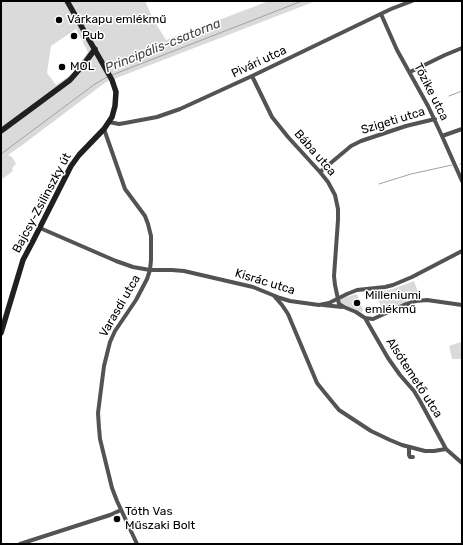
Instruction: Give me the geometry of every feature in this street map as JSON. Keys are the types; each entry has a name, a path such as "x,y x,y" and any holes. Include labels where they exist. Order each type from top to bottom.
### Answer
{"street":[{"name":"Bajcsy-Zsilinszky út","path":"1,333 23,260 75,160 109,122 116,102 116,92 112,80 67,1"},
{"name":"Pivári utca","path":"109,122 119,124 125,123 165,114 194,103 381,14 412,1"},
{"name":"Tőzike utca","path":"381,14 397,50 410,72 442,136 462,181"},
{"path":"410,72 462,48"},
{"path":"1,131 70,80 95,49"},
{"name":"Bába utca","path":"252,76 266,107 274,120 320,172 333,191 338,205 334,276 338,298"},
{"name":"Szigeti utca","path":"320,172 351,146 361,141 406,126 434,120"},
{"name":"Varasdi utca","path":"104,129 125,189 142,212 148,224 152,244 152,260 150,270 143,288 111,337 104,366 99,402 98,423 100,439 112,488 137,544"},
{"path":"442,136 462,129"},
{"name":"Kisrác utca","path":"40,228 133,267 150,270 184,271 253,287 290,301 319,305 329,303 358,290 393,285 412,277 462,251"},
{"path":"273,295 288,314 317,382 339,410 381,436 409,447 430,451 446,448"},
{"path":"338,298 339,304 365,318 373,319 404,305 421,300 462,305"},
{"path":"319,305 344,307"},
{"name":"Alsótemető utca","path":"365,318 388,358 414,391 446,448 462,463"},
{"path":"409,447 409,455 410,457 413,457"},
{"path":"20,544 121,510"}],"shaded area":[{"path":"1,1 145,1 153,19 166,40 269,1 316,1 106,82 8,155 12,157 16,164 12,168 13,171 1,180","holes":["76,29 88,52 72,74 56,85 47,73 51,46"]},
{"path":"414,281 420,297 383,311 375,292 390,290"},
{"path":"357,294 363,310 362,312 342,304 340,301 342,298"},
{"path":"462,342 462,359 452,359 449,346"}],"waterway":[{"name":"Principális-csatorna","path":"112,75 302,1"},
{"name":"Principális-csatorna","path":"1,154 95,84 107,77"},
{"path":"449,96 462,91"},
{"path":"379,184 411,174 452,165"}],"place":[{"name":"Várkapu emlékmű","path":"59,20"},
{"name":"Pub","path":"74,36"},
{"name":"MOL","path":"62,67"},
{"name":"Milleniumi emlékmű","path":"357,303"},
{"name":"Tóth Vas Műszaki Bolt","path":"117,519"}]}
